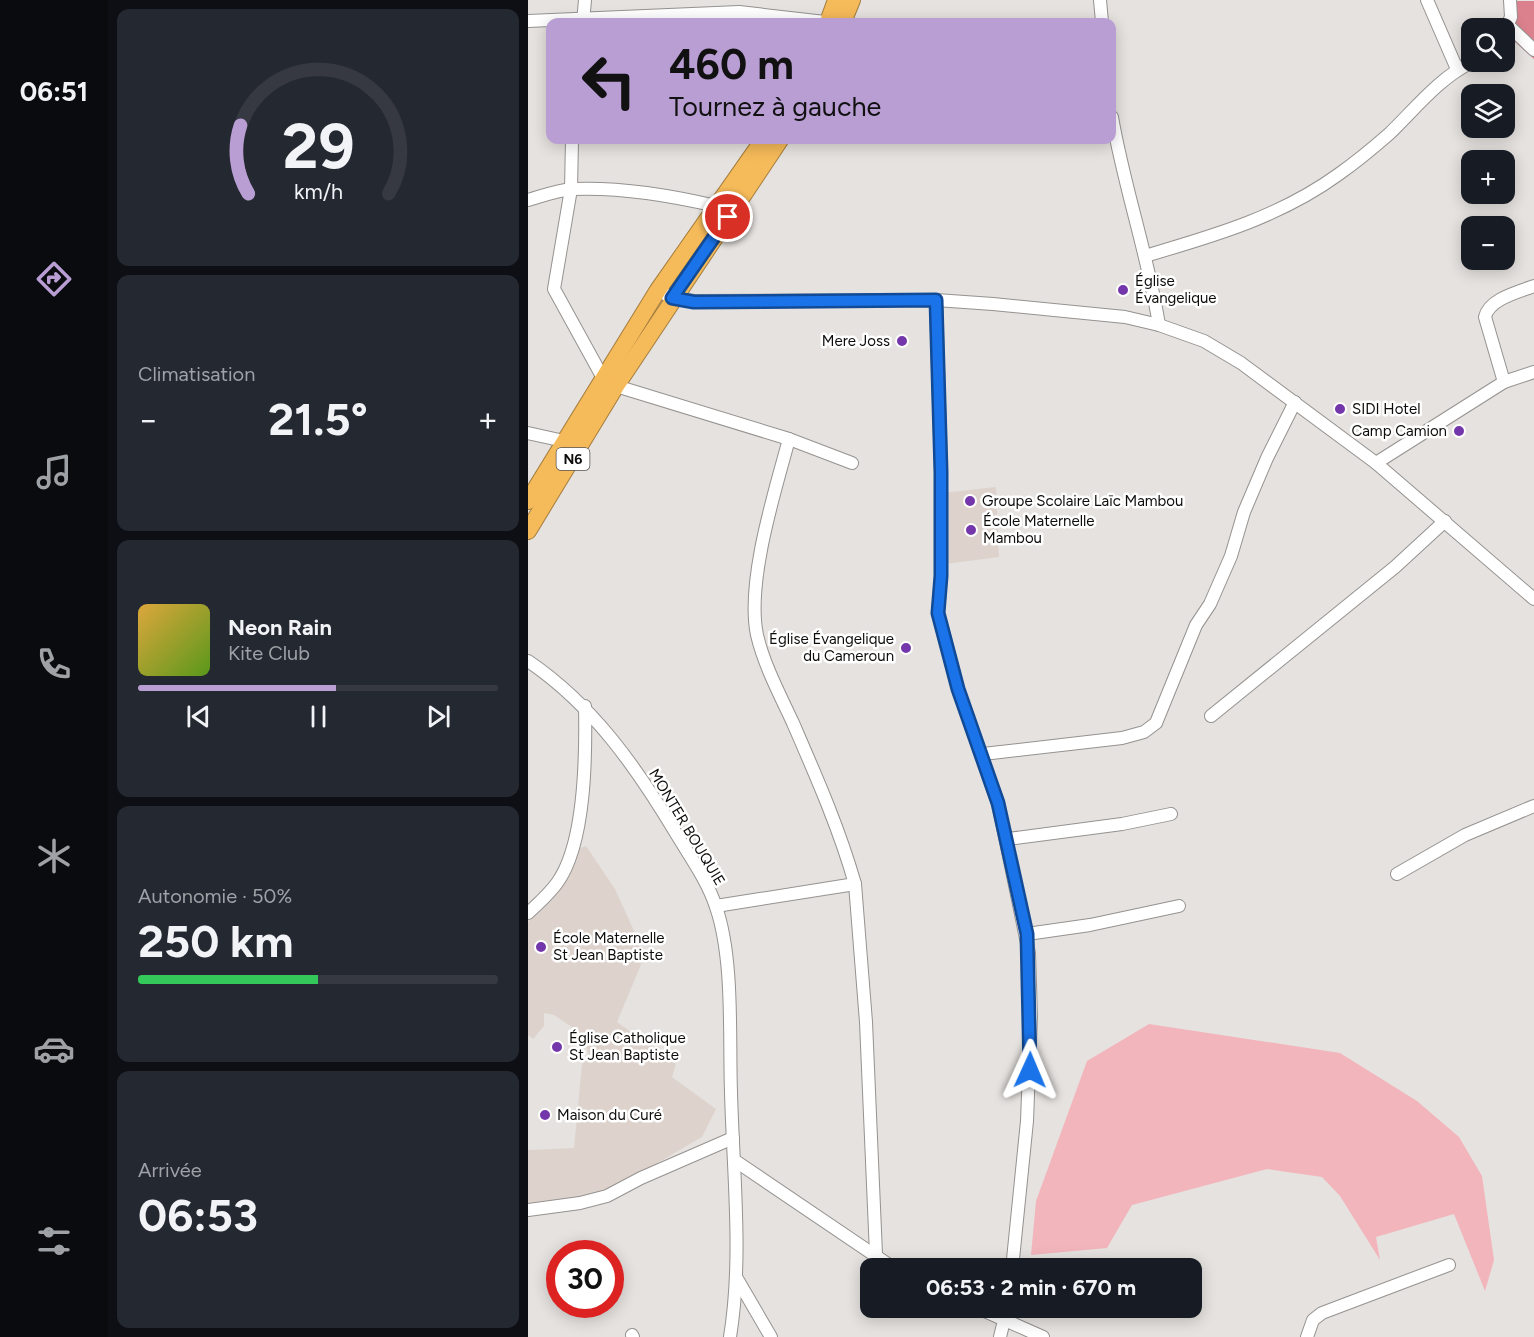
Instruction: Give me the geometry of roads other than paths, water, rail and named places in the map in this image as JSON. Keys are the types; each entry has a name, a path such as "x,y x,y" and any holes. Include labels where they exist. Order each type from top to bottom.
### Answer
{"highway":[{"path":"828,18 836,0"},
{"path":"845,18 852,0"},
{"name":"N6","path":"528,501 564,441 672,298 761,144"},
{"name":"N6","path":"528,531 658,290 777,144"}],"street":[{"path":"583,18 585,0"},
{"path":"1100,0 1102,18"},
{"path":"1427,0 1457,69"},
{"path":"1508,18 1510,0"},
{"path":"622,18 739,12 791,18"},
{"path":"528,21 546,21"},
{"path":"1515,36 1534,50"},
{"path":"1145,256 1232,231 1284,208 1346,168 1387,135 1461,67"},
{"path":"1116,142 1120,167 1145,256 1159,325"},
{"path":"572,144 571,189 554,289 609,382 789,439 852,463"},
{"path":"528,200 571,189 661,194 722,211"},
{"path":"1504,382 1485,317 1486,310 1498,301 1534,286"},
{"path":"658,290 672,298 694,302 936,300 1125,317 1159,325 1204,341 1295,402 1376,463 1534,599"},
{"path":"936,300 941,472 941,576 938,613 958,689 983,754 1008,839 1027,934 1031,1017 1029,1090 1024,1175 1013,1258"},
{"path":"1376,463 1504,382 1534,372"},
{"path":"983,754 1122,738 1144,732 1156,723 1196,625 1210,603 1231,556 1244,512 1267,458 1295,402"},
{"path":"528,433 564,441"},
{"path":"789,439 761,550 756,595 757,634 771,675 843,843 855,884 866,1022 876,1254"},
{"path":"1211,716 1395,567 1445,521"},
{"name":"MONTER BOUQUIE","path":"528,661 585,706 616,742 657,801 716,906 724,941 734,1160 736,1277 730,1337"},
{"path":"528,913 558,882 573,848 584,777 585,706"},
{"path":"1396,874 1465,836 1534,806"},
{"path":"1008,839 1122,824 1172,814"},
{"path":"716,906 855,884"},
{"path":"1027,934 1090,925 1179,906"},
{"path":"528,1210 580,1203 607,1196 641,1178 733,1138"},
{"path":"734,1160 881,1258"},
{"path":"1307,1337 1313,1320 1322,1313 1449,1265"},
{"path":"736,1277 771,1337"},
{"path":"1000,1337 1005,1318"},
{"path":"1012,1318 1043,1337"}],"place":[{"name":"Église Évangelique","path":"1123,290"},
{"name":"Mere Joss","path":"902,341"},
{"name":"SIDI Hotel","path":"1340,409"},
{"name":"Camp Camion","path":"1459,431"},
{"name":"Groupe Scolaire Laïc Mambou","path":"970,501"},
{"name":"École Maternelle Mambou","path":"971,530"},
{"name":"Église Évangelique du Cameroun","path":"906,648"},
{"name":"École Maternelle St Jean Baptiste","path":"541,947"},
{"name":"Église Catholique St Jean Baptiste","path":"557,1047"},
{"name":"Maison du Curé","path":"545,1115"}]}
